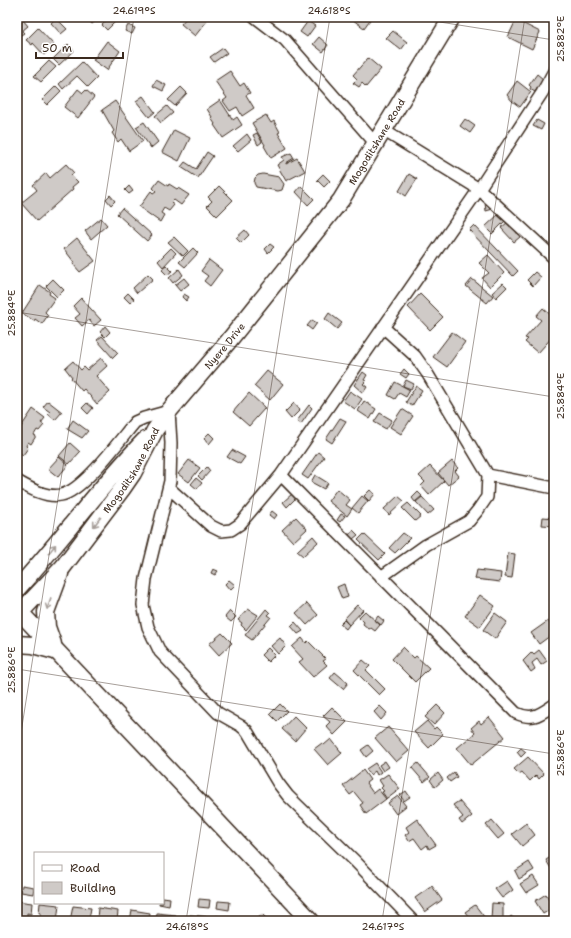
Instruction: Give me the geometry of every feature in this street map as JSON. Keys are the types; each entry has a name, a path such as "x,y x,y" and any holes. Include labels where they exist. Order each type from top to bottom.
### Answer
{"main road":[{"name":"Mogoditshane Road","path":"293,261 341,200 452,17"},
{"name":"Nyere Drive","path":"155,430 293,261"},
{"name":"Mogoditshane Road","path":"18,612 63,567 122,489 134,472 155,430"},
{"name":"Mogoditshane Road","path":"17,589 118,468 155,430"},
{"path":"55,651 47,627 46,612 63,567"},
{"path":"17,577 35,569"},
{"path":"18,612 311,921"},
{"path":"17,644 33,644 55,651"}],"street":[{"path":"255,17 285,40 379,136 479,189 554,258"},
{"path":"169,488 211,526 221,531 231,530 240,524 281,475 383,328 479,189 542,93 554,71"},
{"path":"381,577 426,545 469,521 487,497 488,475 427,373 415,356 383,328"},
{"path":"17,481 38,493 59,496 71,492 86,480 135,422 169,411 171,442 169,488 146,579 143,605 148,627 160,652 218,713 247,731 278,784 288,796 355,861 413,921"},
{"path":"281,475 516,713 524,717 530,717 537,715 554,705"},
{"path":"488,475 554,488"}],"building":[{"path":"88,17 100,17 92,24 87,19"},
{"path":"110,17 120,17 107,30 102,25"},
{"path":"187,17 203,17 207,21 195,36 181,24"},
{"path":"349,17 372,17 364,28"},
{"path":"56,18 67,29 61,34 51,23"},
{"path":"23,20 28,26 22,31 24,33 21,35 19,33 17,35 17,24"},
{"path":"516,20 540,32 532,49 508,37"},
{"path":"308,21 315,26 307,37 300,32"},
{"path":"128,25 135,28 132,34 125,31"},
{"path":"38,28 54,45 44,55 33,43 32,45 26,40"},
{"path":"393,31 407,42 401,50 386,38"},
{"path":"319,37 328,45 323,52 313,44"},
{"path":"107,41 120,51 107,70 93,60"},
{"path":"68,44 74,51 59,65 53,59"},
{"path":"223,48 227,53 214,62 210,57"},
{"path":"368,58 381,69 366,87 362,83 359,87 353,83 357,79 353,75"},
{"path":"49,61 56,67 41,82 34,76"},
{"path":"82,62 97,78 88,87 77,76 63,89 59,84"},
{"path":"230,71 240,86 244,83 250,93 246,95 254,108 242,116 237,107 230,111 223,101 227,98 215,81"},
{"path":"537,74 543,79 535,92 530,89 531,87 529,85"},
{"path":"156,80 166,85 163,91 153,86"},
{"path":"517,81 531,92 520,107 507,95"},
{"path":"56,86 61,91 47,105 42,100"},
{"path":"181,87 187,93 175,106 168,100"},
{"path":"78,89 83,93 86,90 94,97 78,118 64,107"},
{"path":"143,96 155,112 149,117 136,101"},
{"path":"220,100 233,120 237,117 242,125 223,138 214,125 215,124 211,118 212,117 207,109"},
{"path":"115,101 143,141 129,151 121,139 118,142 112,133 114,131 102,110"},
{"path":"167,106 173,113 161,123 155,116"},
{"path":"266,115 271,123 274,121 280,132 278,133 287,148 271,158 252,123"},
{"path":"465,119 475,126 470,133 460,126"},
{"path":"537,120 544,124 541,130 533,126"},
{"path":"144,122 158,142 151,148 136,127"},
{"path":"174,130 190,138 179,161 162,152"},
{"path":"257,133 262,142 258,145 253,135"},
{"path":"247,134 251,140 238,151 233,146"},
{"path":"207,152 213,156 198,178 181,167 185,162 196,169"},
{"path":"291,153 294,158 286,164 297,158 305,171 286,181 277,165 284,160 282,157"},
{"path":"66,164 74,173 71,175 78,182 72,187 73,189 37,221 21,203 37,190 33,185 46,173 50,178"},
{"path":"263,174 279,177 284,184 282,190 278,191 256,187 254,183 255,178 258,175"},
{"path":"323,174 330,181 324,187 317,180"},
{"path":"409,174 417,179 406,196 399,191"},
{"path":"159,180 168,186 169,184 177,189 178,188 189,195 181,205 174,200 171,203 174,205 169,211 164,208 161,213 164,215 160,222 139,207 151,191 153,193 156,191 153,188"},
{"path":"129,186 133,191 129,194 125,190"},
{"path":"219,186 233,200 217,216 207,206 212,201 208,197"},
{"path":"301,186 314,199 308,205 296,192"},
{"path":"110,195 115,201 111,205 106,199"},
{"path":"491,202 493,209 486,211 485,203"},
{"path":"122,208 152,235 147,241 117,214"},
{"path":"500,213 506,220 492,234 485,227"},
{"path":"101,218 107,225 91,239 85,231"},
{"path":"508,222 520,237 514,242 501,228"},
{"path":"474,225 518,271 513,276 469,230"},
{"path":"245,230 249,235 241,243 236,238"},
{"path":"174,237 188,251 183,256 168,242"},
{"path":"77,238 95,261 80,272 64,249"},
{"path":"270,244 274,247 268,253 265,249"},
{"path":"171,248 176,253 163,267 158,261"},
{"path":"193,248 198,253 185,267 179,262"},
{"path":"488,255 504,273 490,287 482,278 489,273 479,263"},
{"path":"209,260 222,270 210,286 204,281 208,276 201,271"},
{"path":"166,265 172,271 167,275 162,270"},
{"path":"179,269 183,275 173,283 169,278"},
{"path":"535,272 541,277 533,286 527,280"},
{"path":"148,274 153,279 137,293 133,288"},
{"path":"184,278 189,284 180,291 175,285"},
{"path":"53,279 64,290 57,297 46,286"},
{"path":"472,279 493,296 487,303 466,286"},
{"path":"503,283 507,287 496,298 492,293"},
{"path":"40,285 50,292 49,294 55,298 45,312 48,315 42,324 35,319 34,321 22,313"},
{"path":"128,293 134,299 130,303 124,297"},
{"path":"184,294 189,297 186,301 182,297"},
{"path":"420,294 443,317 430,330 408,307"},
{"path":"81,298 101,320 94,326 89,320 82,326 75,318 80,314 73,306"},
{"path":"543,308 554,318 554,335 538,353 525,342 528,339 525,338 541,320 536,316"},
{"path":"329,313 342,323 337,329 325,319"},
{"path":"312,320 317,323 312,330 307,326"},
{"path":"105,326 110,332 105,337 100,332"},
{"path":"452,332 465,342 447,367 433,357"},
{"path":"102,336 118,353 113,358 97,340"},
{"path":"101,358 107,366 96,376 110,392 97,404 84,389 82,391 65,368 73,361 81,370 84,367 87,370"},
{"path":"404,369 409,374 406,378 400,374"},
{"path":"267,371 283,384 270,400 254,386"},
{"path":"363,372 367,375 364,380 366,381 363,384 367,387 363,393 354,385"},
{"path":"406,380 414,384 411,389 403,386"},
{"path":"395,382 410,390 406,397 399,393 395,399 388,395"},
{"path":"416,386 422,390 412,406 406,402"},
{"path":"350,391 362,399 355,409 343,401"},
{"path":"249,393 265,408 249,426 233,412"},
{"path":"48,401 62,412 55,420 48,414 50,412 43,407"},
{"path":"364,401 376,409 370,419 358,411"},
{"path":"87,403 93,408 88,414 82,408"},
{"path":"294,403 300,410 291,419 285,412"},
{"path":"309,405 312,408 301,424 297,421"},
{"path":"33,409 45,418 41,423 44,425 39,431 37,430 34,435 36,436 31,444 28,442 26,446 28,448 23,455 17,451 17,433"},
{"path":"402,409 413,416 401,434 390,427"},
{"path":"380,413 392,420 386,429 374,422"},
{"path":"340,418 346,421 332,443 326,439"},
{"path":"73,420 88,431 82,438 67,429"},
{"path":"209,433 214,438 209,444 204,438"},
{"path":"70,443 80,452 69,464 59,456"},
{"path":"232,450 245,457 240,464 227,457"},
{"path":"318,452 324,457 308,479 302,475"},
{"path":"59,457 68,465 58,477 48,469"},
{"path":"189,460 200,468 189,482 178,474"},
{"path":"452,461 458,468 455,471 459,476 448,485 438,473"},
{"path":"430,466 444,481 429,495 421,486 425,482 419,476"},
{"path":"207,467 210,471 202,480 198,476"},
{"path":"315,475 328,483 324,489 311,482"},
{"path":"196,478 202,483 197,489 191,484"},
{"path":"337,489 350,500 346,505 352,509 347,516 328,501"},
{"path":"370,490 375,494 369,501 364,496"},
{"path":"418,492 422,496 415,502 412,498"},
{"path":"292,494 296,498 287,507 283,502"},
{"path":"362,496 368,501 358,513 352,508"},
{"path":"398,496 404,501 389,515 384,509"},
{"path":"422,497 434,510 428,515 416,502"},
{"path":"408,503 421,516 415,521 402,508"},
{"path":"272,511 277,515 274,519 269,515"},
{"path":"341,514 345,516 340,522 337,520"},
{"path":"296,517 307,529 293,542 282,530"},
{"path":"543,517 554,518 554,526 542,525"},
{"path":"353,530 358,535 353,539 349,535"},
{"path":"403,533 410,538 395,553 389,548"},
{"path":"364,534 385,554 379,560 358,540"},
{"path":"313,536 318,542 303,556 297,551"},
{"path":"508,553 515,554 512,578 505,577"},
{"path":"213,569 218,571 215,575 211,573"},
{"path":"477,570 501,573 500,582 475,579"},
{"path":"229,580 235,585 230,590 225,584"},
{"path":"344,584 348,597 342,599 337,587"},
{"path":"480,595 495,606 480,627 465,616"},
{"path":"307,603 318,615 307,625 296,613"},
{"path":"357,605 363,610 349,625 344,619"},
{"path":"248,609 258,615 246,630 241,625 242,623 238,620"},
{"path":"266,609 270,613 268,615 271,617 252,640 245,635"},
{"path":"230,611 236,617 231,622 225,617"},
{"path":"365,611 380,625 375,631 371,628 369,629 363,624 364,622 359,617"},
{"path":"495,613 507,622 495,639 483,630"},
{"path":"378,616 384,621 381,625 375,620"},
{"path":"344,620 349,625 346,629 340,624"},
{"path":"548,621 554,630 554,633 539,644 531,633"},
{"path":"295,622 303,631 298,634 291,626"},
{"path":"222,633 232,643 219,655 209,644"},
{"path":"280,638 286,646 278,654 271,646"},
{"path":"302,638 306,643 308,641 326,659 323,661 327,665 313,677 299,662 303,659 292,647"},
{"path":"403,647 414,658 416,656 429,668 415,682 392,659"},
{"path":"268,648 275,655 268,662 261,655"},
{"path":"539,650 547,661 541,665 537,659 532,663 535,669 531,672 523,661 532,652 534,654"},
{"path":"363,660 370,666 366,670 385,689 379,695 354,670"},
{"path":"335,672 348,683 343,689 330,678"},
{"path":"280,704 287,711 277,721 270,714"},
{"path":"437,705 445,713 434,725 425,717"},
{"path":"380,706 387,713 381,720 374,712"},
{"path":"332,707 347,722 334,735 326,726 330,722 323,716"},
{"path":"294,716 306,728 295,741 282,729"},
{"path":"489,717 505,737 471,765 457,748 475,733 471,728 479,721 481,724"},
{"path":"427,721 434,729 436,727 443,734 429,748 414,732"},
{"path":"388,727 409,751 396,762 375,738"},
{"path":"331,739 342,753 328,765 314,749 322,743 324,745"},
{"path":"368,745 373,751 366,757 361,750"},
{"path":"521,748 526,752 521,757 517,752"},
{"path":"528,757 544,774 539,779 536,775 530,781 522,772 519,774 514,769"},
{"path":"385,761 389,767 383,771 379,765"},
{"path":"375,763 381,772 377,775 375,771 370,775 366,769"},
{"path":"418,763 430,777 424,782 412,768"},
{"path":"363,770 370,780 366,783 373,793 378,789 386,799 366,814 360,805 363,803 354,792 350,795 343,786"},
{"path":"454,772 457,777 450,782 447,778"},
{"path":"438,773 443,780 435,787 430,780"},
{"path":"388,774 400,789 387,799 382,792 384,791 381,788 383,786 379,780"},
{"path":"406,791 410,797 404,801 400,795"},
{"path":"398,796 406,806 396,814 388,803"},
{"path":"459,801 472,816 462,824 459,820 463,817 453,805"},
{"path":"417,819 436,845 429,849 427,845 422,849 414,838 409,841 405,835 409,832 406,827"},
{"path":"492,820 504,834 498,839 486,825"},
{"path":"526,823 535,835 522,846 512,834"},
{"path":"554,855 554,874 546,860"},
{"path":"529,862 534,870 519,879 515,871"},
{"path":"533,876 539,885 526,893 520,884"},
{"path":"507,881 513,890 502,898 495,889"},
{"path":"22,885 34,887 33,894 21,892"},
{"path":"432,886 442,900 425,912 415,898"},
{"path":"546,894 554,907 543,914 535,901"},
{"path":"164,897 170,898 169,906 159,904 164,904"},
{"path":"199,899 210,900 209,908 198,907"},
{"path":"17,901 32,903 31,914 27,913 27,915 31,916 30,921 17,921"},
{"path":"218,901 230,902 229,910 217,908"},
{"path":"492,903 503,904 503,920 491,920"},
{"path":"40,904 59,905 57,921 40,921 41,913 39,913"},
{"path":"475,905 485,918 480,921 472,921 465,912"},
{"path":"73,906 91,908 89,919 86,919 85,921 70,921"},
{"path":"98,908 118,911 117,921 99,921 99,919 97,919"},
{"path":"132,910 150,913 149,921 130,921"},
{"path":"157,913 176,915 175,921 156,921"},
{"path":"262,914 269,921 254,921"},
{"path":"190,915 209,917 209,921 189,921"},
{"path":"216,916 236,919 235,921 215,921"},
{"path":"511,916 517,921 507,921"}]}
